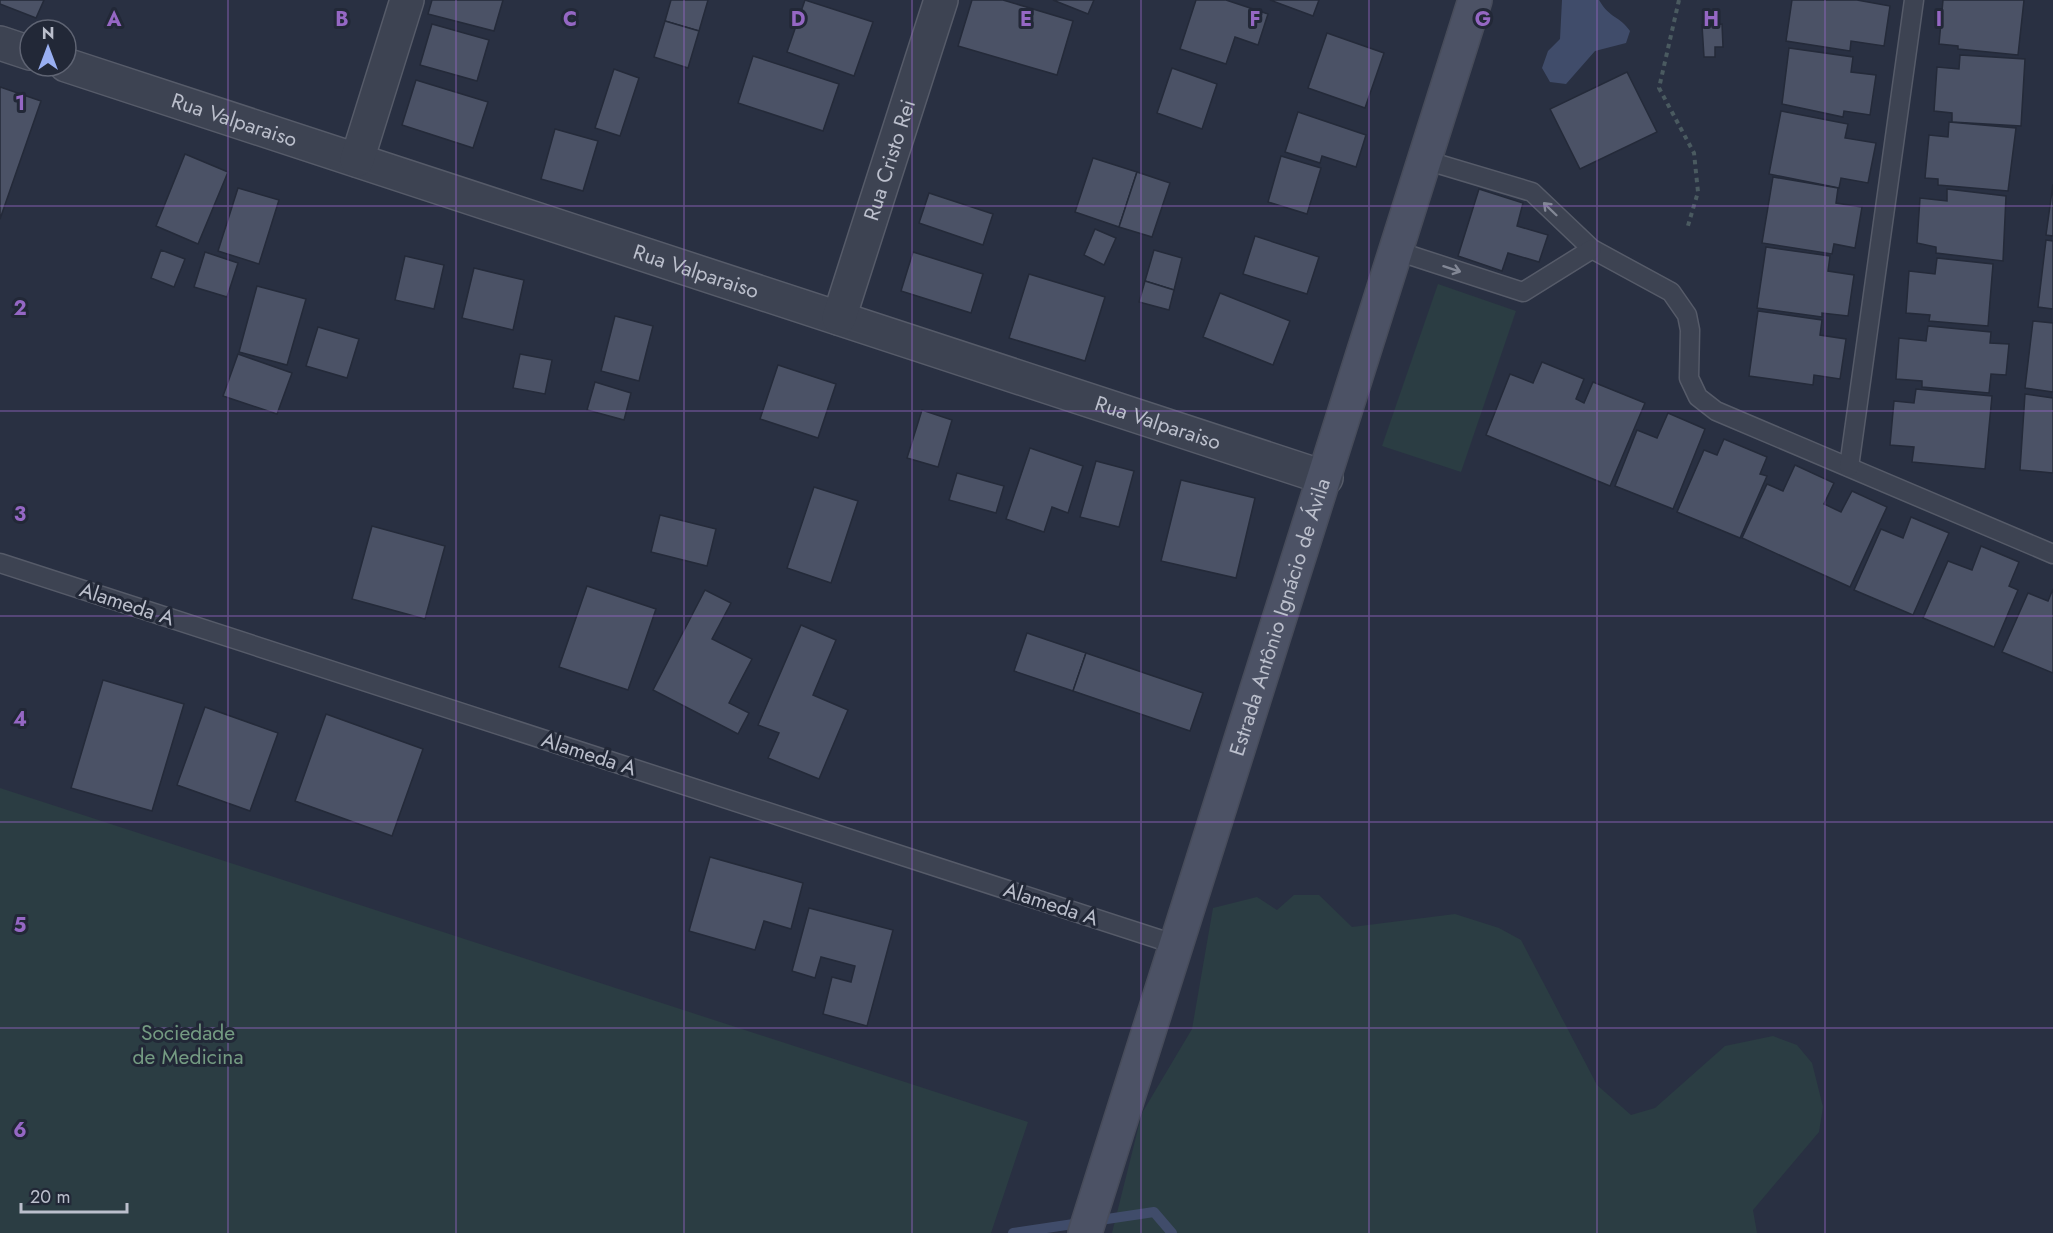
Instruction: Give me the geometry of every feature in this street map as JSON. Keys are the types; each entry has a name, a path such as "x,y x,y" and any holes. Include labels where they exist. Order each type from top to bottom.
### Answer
{"street":[{"path":"357,160 407,0"},
{"name":"Rua Cristo Rei","path":"839,318 941,0"},
{"name":"Estrada Antônio Ignácio de Ávila","path":"1085,1233 1326,478 1475,0"},
{"path":"0,43 18,49"},
{"name":"Rua Valparaiso","path":"78,69 1326,478"}],"lane":[{"path":"1849,467 1914,0"},
{"path":"1425,160 1532,192 1592,249 1671,292 1687,315 1690,330 1689,378 1698,397 1716,411 2053,554"},
{"path":"1397,250 1523,291 1592,249"},
{"name":"Alameda A","path":"0,562 1178,945"}],"path":[{"path":"1679,0 1659,88 1694,153 1698,192 1687,229"}],"green space":[{"path":"1438,284 1516,311 1461,472 1382,446"},
{"name":"Sociedade de Medicina","path":"0,788 1028,1122 991,1233 0,1233"},
{"path":"1294,895 1319,895 1352,927 1455,914 1499,928 1521,940 1597,1085 1631,1115 1655,1108 1725,1046 1773,1036 1797,1045 1812,1063 1823,1107 1819,1132 1753,1210 1757,1233 1112,1233 1142,1113 1192,1029 1213,908 1257,897 1277,910"}],"water":[{"path":"1562,0 1599,0 1607,11 1630,31 1626,43 1595,51 1566,84 1550,82 1542,68 1548,51 1560,39"}],"building":[{"path":"0,0 44,0 36,18 0,4"},
{"path":"432,0 503,0 494,31 428,14"},
{"path":"671,0 708,0 699,31 665,21"},
{"path":"805,0 873,22 854,76 787,52"},
{"path":"972,0 1003,0 1073,21 1057,75 958,46"},
{"path":"1053,0 1094,0 1088,14"},
{"path":"1196,0 1226,0 1268,14 1258,45 1235,37 1226,64 1180,49"},
{"path":"1270,0 1319,0 1313,16"},
{"path":"1792,0 1857,0 1890,6 1884,46 1851,41 1850,51 1786,41"},
{"path":"1943,0 2024,0 2018,55 1958,49 1958,46 1939,44"},
{"path":"665,21 699,31 688,68 654,57"},
{"path":"432,24 489,40 477,81 420,65"},
{"path":"1722,24 1723,47 1715,47 1715,57 1704,57 1702,25"},
{"path":"1327,33 1384,53 1365,108 1308,88"},
{"path":"1789,48 1853,57 1851,72 1876,75 1870,115 1844,111 1843,117 1782,104"},
{"path":"1960,55 2025,59 2021,126 1952,122 1952,113 1934,111 1937,67 1959,69"},
{"path":"753,56 839,84 823,131 738,103"},
{"path":"1172,68 1217,84 1202,129 1157,113"},
{"path":"614,69 639,78 620,136 595,128"},
{"path":"1627,72 1657,132 1580,169 1550,109"},
{"path":"416,80 488,102 473,148 402,125"},
{"path":"0,87 41,101 0,219"},
{"path":"1781,111 1848,124 1845,138 1876,143 1868,183 1841,178 1839,188 1769,174"},
{"path":"1298,112 1366,135 1356,167 1322,156 1320,163 1285,152"},
{"path":"1949,122 2016,128 2008,191 1938,185 1938,179 1925,178 1929,135 1948,137"},
{"path":"555,129 598,141 583,191 541,179"},
{"path":"185,154 228,172 198,244 156,226"},
{"path":"1281,156 1321,168 1307,214 1268,202"},
{"path":"1093,158 1137,172 1119,227 1075,212"},
{"path":"1137,172 1170,183 1152,237 1119,227"},
{"path":"1773,177 1838,188 1836,203 1862,207 1855,248 1834,244 1832,254 1762,243"},
{"path":"2053,184 2053,236 2046,235"},
{"path":"238,188 279,200 259,264 218,251"},
{"path":"1479,189 1523,203 1517,226 1548,235 1539,262 1508,253 1502,271 1458,256"},
{"path":"1947,189 2006,196 2003,261 1936,253 1936,247 1917,243 1920,198 1947,201"},
{"path":"929,193 993,214 983,245 919,223"},
{"path":"1095,229 1116,238 1104,265 1084,255"},
{"path":"1255,236 1319,257 1307,294 1243,274"},
{"path":"2046,240 2053,241 2053,309 2038,307"},
{"path":"1766,247 1830,256 1828,271 1854,275 1848,316 1822,313 1822,317 1757,308"},
{"path":"161,250 185,259 174,287 151,278"},
{"path":"1154,250 1182,258 1174,290 1145,281"},
{"path":"205,252 238,263 227,297 194,287"},
{"path":"913,252 983,274 971,313 901,291"},
{"path":"405,256 444,265 434,309 395,300"},
{"path":"1937,258 1993,264 1988,326 1929,321 1930,315 1906,313 1909,271 1935,274"},
{"path":"474,268 524,280 513,330 462,318"},
{"path":"1029,274 1105,297 1085,361 1009,338"},
{"path":"1145,281 1174,290 1169,310 1139,302"},
{"path":"257,286 306,299 287,365 239,352"},
{"path":"1220,293 1290,321 1273,365 1203,337"},
{"path":"1758,311 1822,320 1820,335 1846,339 1840,379 1814,375 1813,385 1749,376"},
{"path":"615,316 653,326 639,381 601,371"},
{"path":"2033,321 2053,323 2053,392 2025,388"},
{"path":"1928,326 1991,332 1990,343 2009,344 2006,375 1991,374 1989,393 1922,387 1922,381 1896,379 1899,338 1926,341"},
{"path":"318,327 359,339 347,378 306,366"},
{"path":"238,354 292,373 277,414 223,396"},
{"path":"520,354 552,360 545,394 513,388"},
{"path":"1542,362 1584,379 1576,399 1584,403 1593,382 1645,403 1610,486 1486,435 1510,374 1533,383"},
{"path":"778,365 836,384 818,438 760,419"},
{"path":"595,382 631,393 624,420 587,410"},
{"path":"1916,389 1992,396 1985,469 1912,462 1914,447 1890,445 1894,401 1914,403"},
{"path":"2025,394 2053,398 2053,473 2020,470"},
{"path":"922,410 952,420 938,467 907,458"},
{"path":"1668,413 1705,429 1673,509 1615,486 1637,430 1657,438"},
{"path":"1724,439 1767,457 1760,474 1767,476 1740,538 1677,512 1704,450 1717,455"},
{"path":"1030,448 1083,466 1068,513 1052,507 1044,532 1006,519"},
{"path":"1096,461 1134,471 1119,527 1080,517"},
{"path":"1795,465 1834,483 1824,504 1841,512 1852,491 1887,507 1850,587 1742,538 1767,484 1783,491"},
{"path":"957,473 1004,486 996,513 949,500"},
{"path":"1181,480 1255,498 1236,578 1161,561"},
{"path":"814,487 858,501 831,583 787,568"},
{"path":"660,515 716,529 707,566 651,552"},
{"path":"1911,517 1949,533 1913,615 1854,590 1881,529 1903,538"},
{"path":"372,526 445,546 425,619 352,599"},
{"path":"1981,546 2019,562 2009,586 2018,590 1994,647 1923,618 1948,561 1972,570"},
{"path":"587,586 656,609 628,690 559,667"},
{"path":"2053,589 2053,673 2002,652 2028,593 2048,601"},
{"path":"705,590 731,603 712,639 752,659 729,703 749,713 738,734 653,690"},
{"path":"801,625 836,640 813,695 848,710 819,779 768,758 779,733 758,725"},
{"path":"1027,633 1086,653 1073,691 1014,671"},
{"path":"1086,653 1203,693 1190,731 1073,691"},
{"path":"103,680 184,704 152,811 71,788"},
{"path":"205,707 278,733 250,811 177,785"},
{"path":"326,714 423,749 392,836 295,801"},
{"path":"710,857 803,883 791,929 764,921 755,950 689,931"},
{"path":"809,908 893,930 867,1026 823,1014 832,977 851,982 855,966 821,957 815,978 792,971"}],"waterway":[{"path":"1013,1233 1154,1212 1172,1233"}]}
